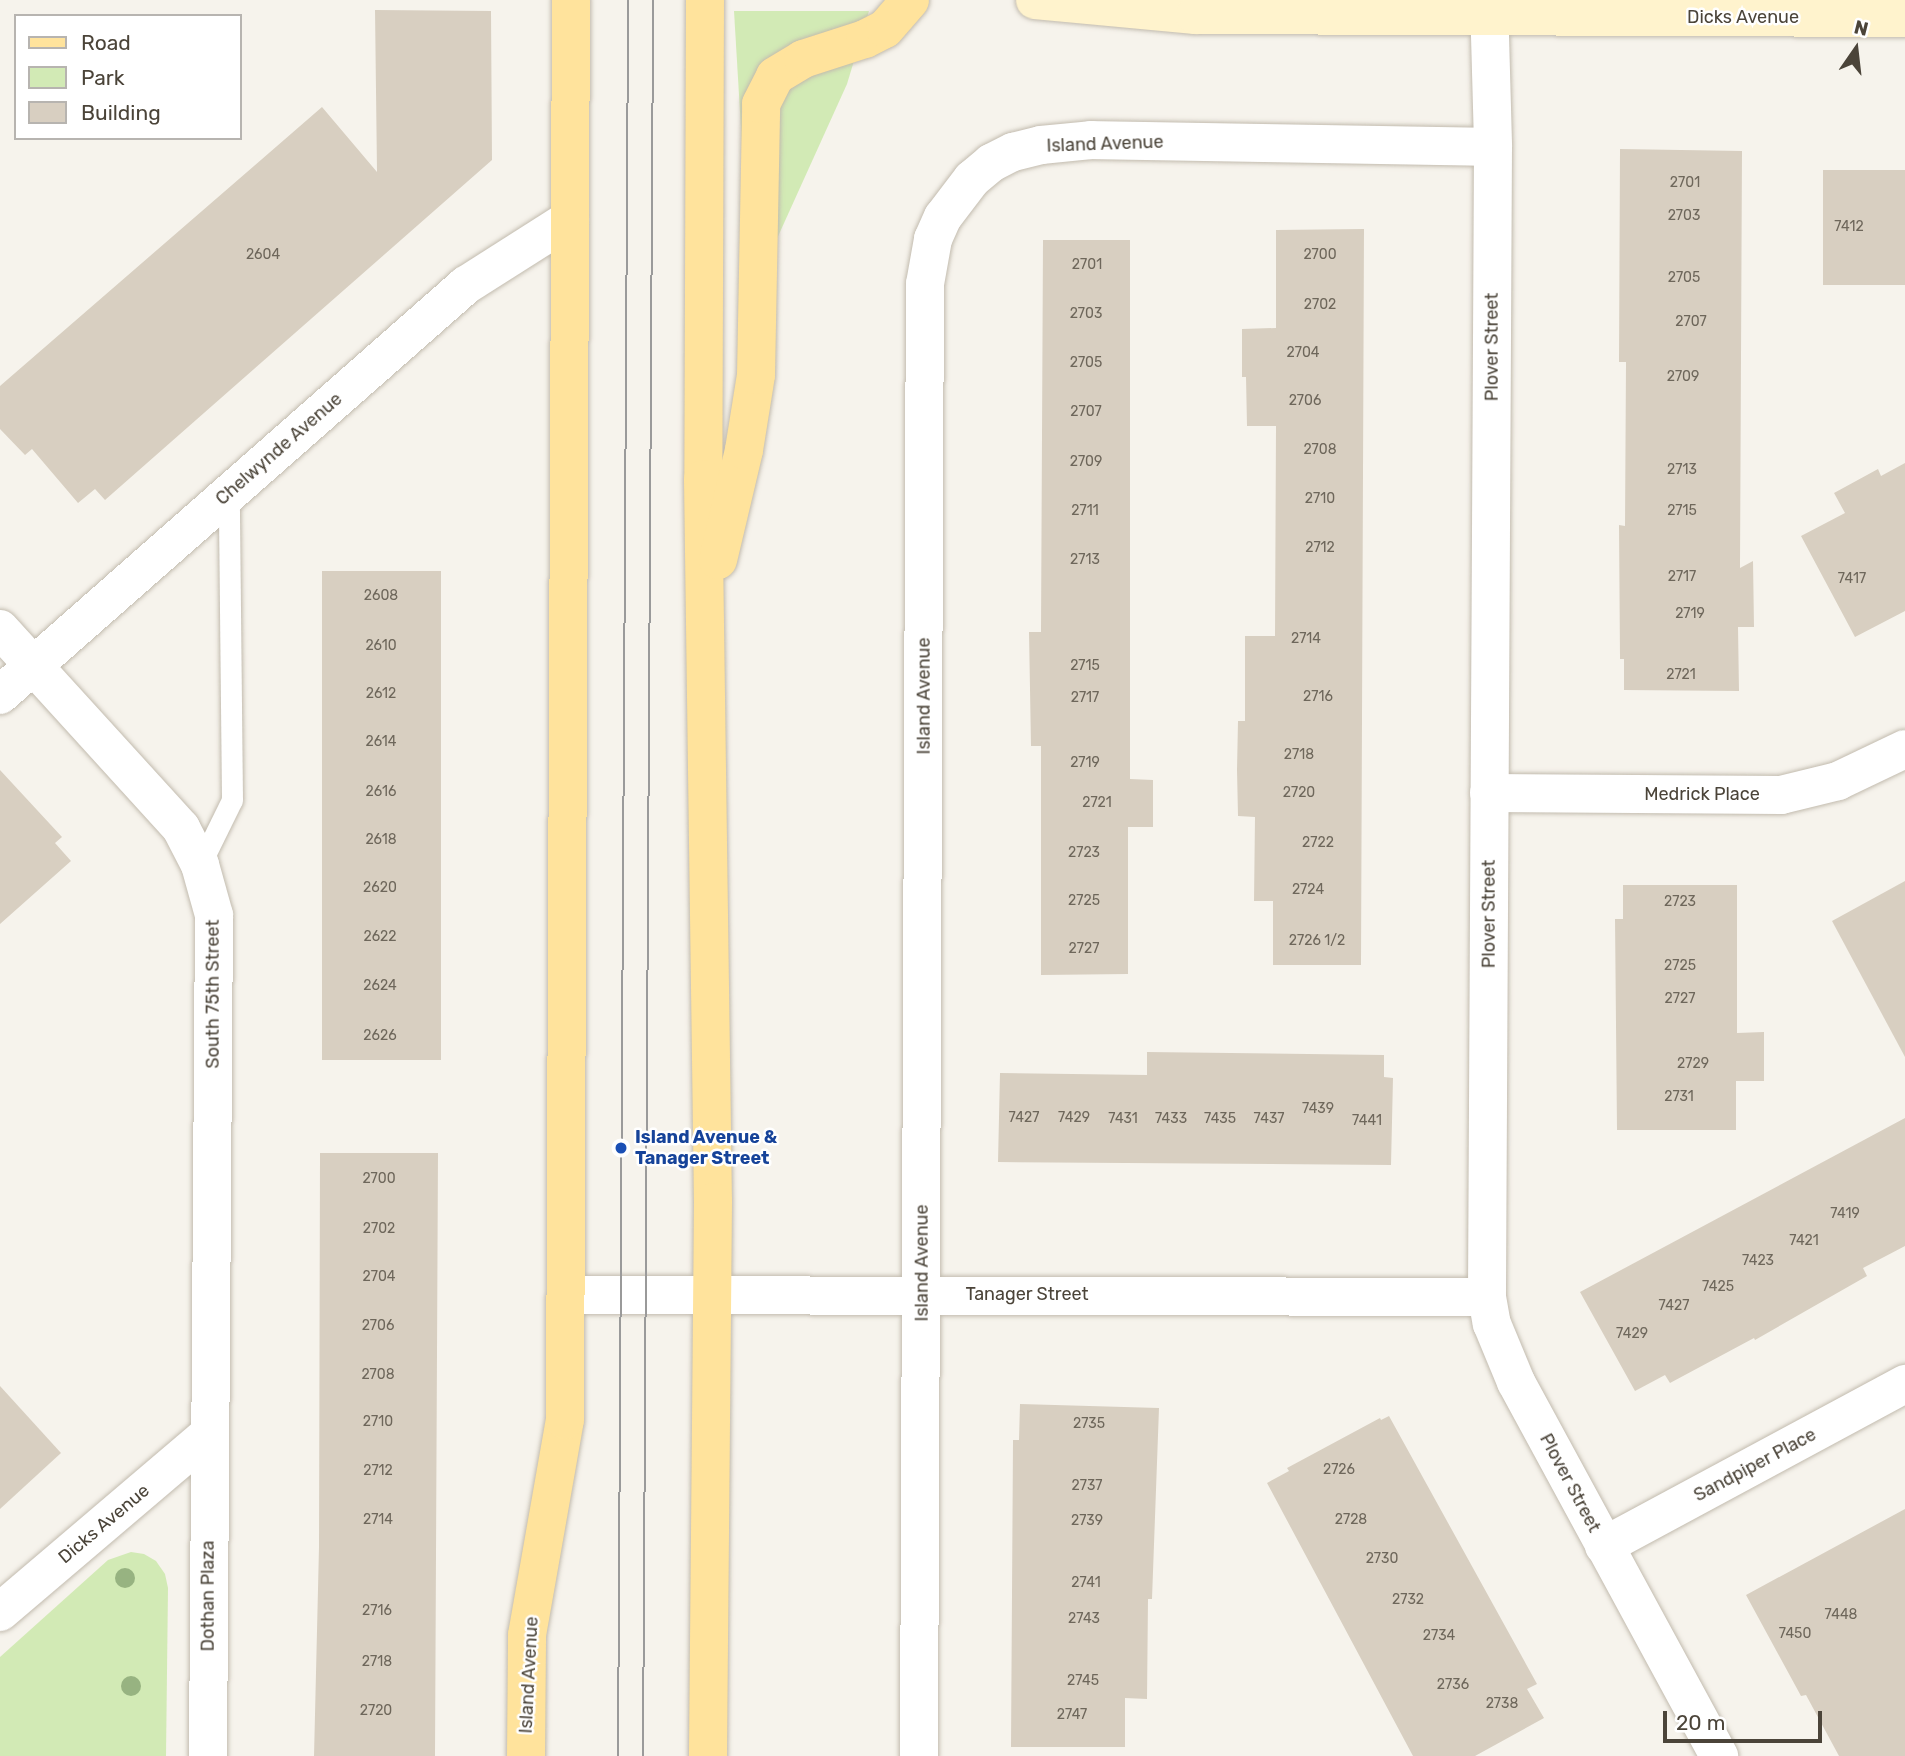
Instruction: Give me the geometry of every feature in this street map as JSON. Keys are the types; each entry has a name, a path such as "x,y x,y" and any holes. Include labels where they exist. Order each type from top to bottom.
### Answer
{"main road":[{"name":"Island Avenue","path":"526,1756 527,1635 565,1420 571,0"},
{"path":"705,0 703,479 707,610 713,1294 708,1756"},
{"path":"707,610 744,450 756,375 761,104 775,76 803,59 865,39 885,29 909,0"}],"street":[{"name":"Dicks Avenue","path":"1035,0 1195,15 1489,8 1779,9 1905,18"},
{"name":"Plover Street","path":"1489,8 1493,147 1487,1297 1492,1324 1516,1382 1719,1756"},
{"name":"Island Avenue","path":"919,1756 927,261 943,217 972,179 991,163 1013,152 1041,145 1091,140 1493,147"},
{"name":"Chelwynde Avenue","path":"0,695 466,285 570,219"},
{"name":"South 75th Street","path":"0,629 181,828 200,864 214,915 208,1435"},
{"name":"Medrick Place","path":"1489,793 1780,794 1839,781 1905,749"},
{"name":"Tanager Street","path":"566,1295 922,1293 1487,1297"},
{"name":"Sandpiper Place","path":"1604,1546 1905,1384"},
{"name":"Dicks Avenue","path":"0,1612 208,1435"},
{"name":"Dothan Plaza","path":"208,1435 208,1756"}],"lane":[{"path":"200,864 232,800 229,493"}],"green space":[{"path":"734,11 869,11 847,84 751,296"},
{"path":"131,1552 144,1554 156,1561 165,1574 168,1588 166,1756 0,1756 0,1657 108,1560"}],"building":[{"path":"375,10 491,11 492,160 105,500 95,489 78,503 32,449 25,455 0,429 0,386 322,107 377,172"},
{"path":"1620,149 1742,151 1740,568 1753,561 1754,627 1738,627 1739,691 1624,690 1624,659 1620,659 1619,525 1625,526 1626,362 1619,362"},
{"path":"1823,170 1905,170 1905,285 1823,285"},
{"path":"1364,229 1361,965 1273,965 1273,901 1254,901 1255,817 1238,816 1237,770 1238,721 1245,721 1245,636 1275,636 1276,426 1247,426 1246,377 1242,377 1242,329 1276,328 1276,230"},
{"path":"1043,240 1130,240 1130,779 1153,780 1153,827 1128,827 1128,974 1041,975 1041,746 1031,746 1029,632 1041,632"},
{"path":"1905,463 1905,611 1855,637 1801,536 1845,513 1834,493 1878,469 1881,476"},
{"path":"322,571 441,571 441,1060 322,1060"},
{"path":"0,770 62,837 55,843 71,861 0,924"},
{"path":"1905,881 1905,1057 1832,921"},
{"path":"1623,885 1737,885 1737,1033 1764,1032 1764,1081 1736,1081 1736,1130 1617,1130 1615,919 1623,919"},
{"path":"1147,1052 1384,1055 1384,1077 1393,1078 1391,1165 998,1162 1000,1073 1147,1075"},
{"path":"1905,1118 1905,1246 1863,1268 1867,1276 1755,1340 1754,1338 1670,1383 1665,1375 1635,1391 1580,1292"},
{"path":"320,1153 438,1153 435,1756 314,1756 319,1547"},
{"path":"0,1386 61,1453 0,1509"},
{"path":"1020,1404 1159,1408 1152,1599 1148,1599 1147,1699 1125,1698 1125,1747 1011,1747 1013,1440 1019,1440"},
{"path":"1389,1416 1537,1684 1527,1689 1544,1718 1475,1756 1413,1756 1267,1483 1289,1471 1287,1468 1380,1418 1381,1420"},
{"path":"1905,1509 1905,1756 1839,1756 1806,1695 1801,1696 1746,1595"}],"tram line":[{"path":"618,1756 628,0"},
{"path":"643,1756 653,0"}],"place":[{"name":"Island Avenue & Tanager Street","path":"621,1148"}]}
